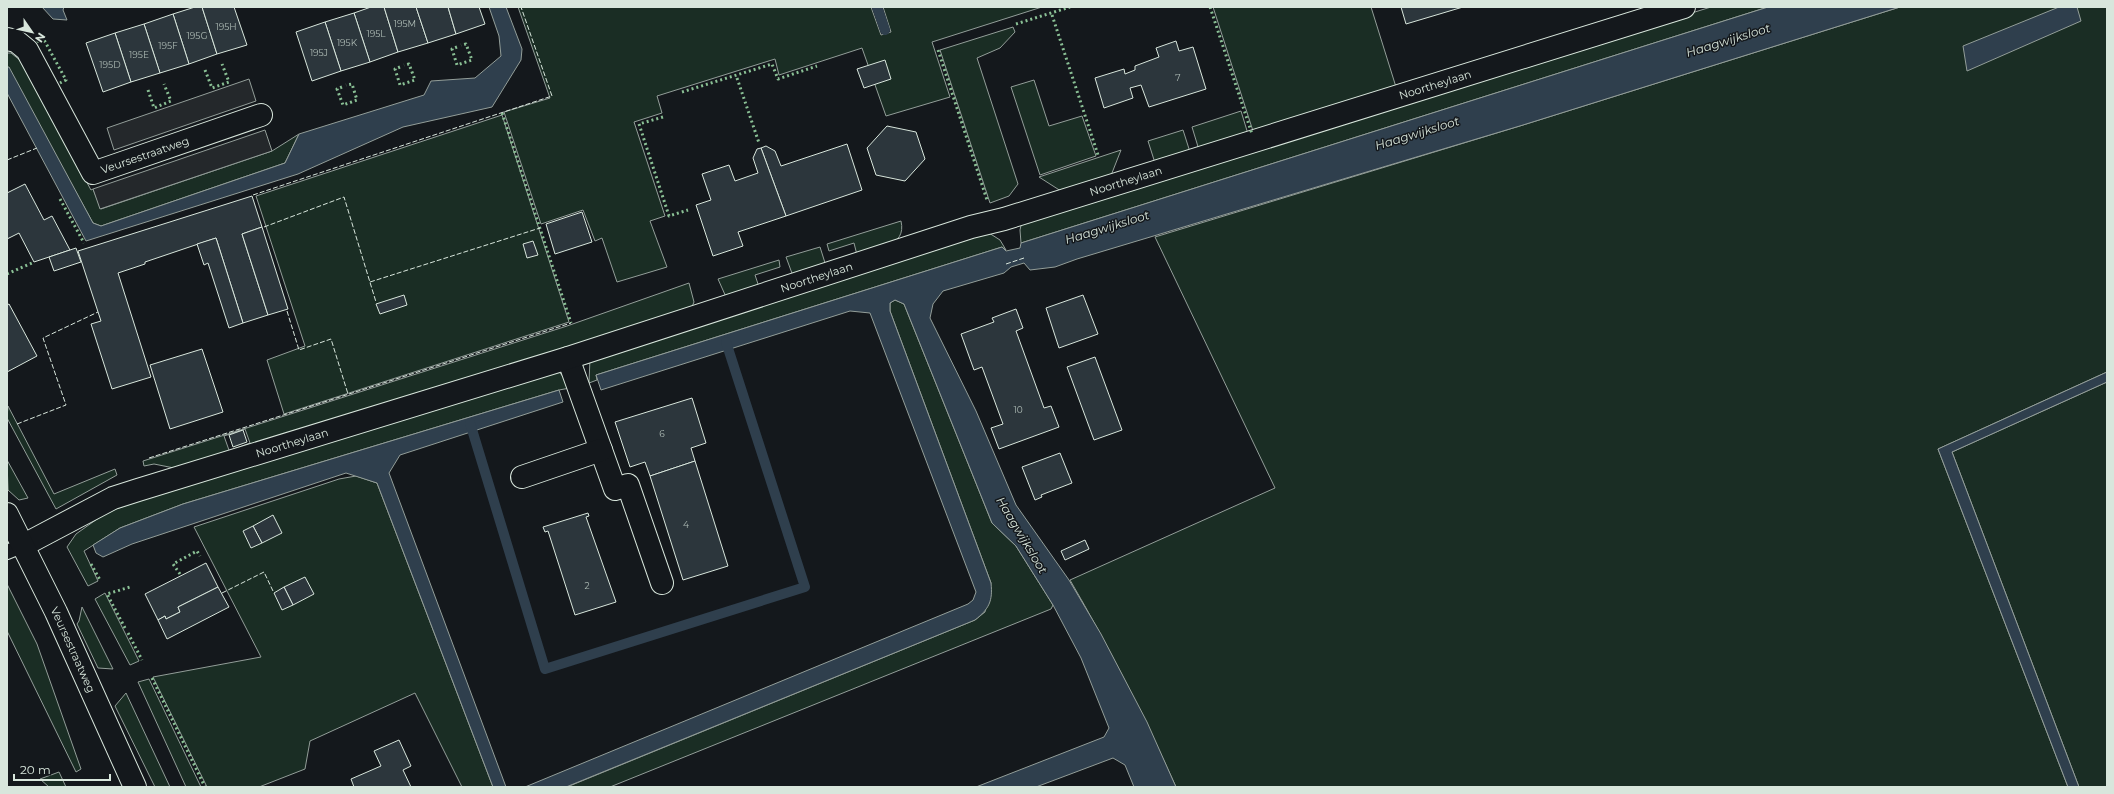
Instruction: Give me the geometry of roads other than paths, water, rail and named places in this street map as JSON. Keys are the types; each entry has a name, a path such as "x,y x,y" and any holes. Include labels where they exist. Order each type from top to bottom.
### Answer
{"street":[{"name":"Noortheylaan","path":"15,549 112,498 568,358 971,227 1453,80 1684,7"},
{"name":"Veursestraatweg","path":"7,39 16,41 27,50 93,173 261,115"},
{"path":"568,358 615,489 628,485 662,583"},
{"path":"522,477 601,450"},
{"name":"Veursestraatweg","path":"7,514 15,549 135,787"}],"water":[{"path":"42,7 64,7 63,10 67,20 53,19"},
{"path":"489,7 506,7 522,49 521,60 492,107 403,127 298,174 86,241 7,93 7,67 9,67 93,223 101,226 285,163 299,134 424,95 431,81 475,78 501,56 499,36"},
{"name":"Haagwijksloot","path":"1768,7 1900,7 1523,125 1077,259 1055,267 1030,270 1024,263 1011,267 1004,273 943,291 933,304 930,318 976,411 1016,505 1069,580 1101,634 1147,722 1176,787 1134,787 1125,765 1113,758 1036,787 976,787 1104,737 1109,728 1081,658 1053,605 1016,546 992,523 904,304 895,300 890,303 890,311 991,583 991,600 984,612 975,620 566,787 525,787 968,604 973,600 976,592 870,313 850,311 601,390 596,375 1002,247 1006,251 1020,248 1021,243"},
{"path":"2059,7 2077,7 2081,21 1967,71 1963,46"},
{"path":"2107,372 2107,382 1952,452 2079,787 2068,787 1938,449"},
{"path":"559,390 563,402 400,455 389,473 506,787 493,787 377,483 346,473 132,544 103,557 96,553 93,545 120,528 183,504"}],"waterway":[{"path":"877,7 885,30"},
{"path":"470,423 545,669 805,587 726,342"}]}
